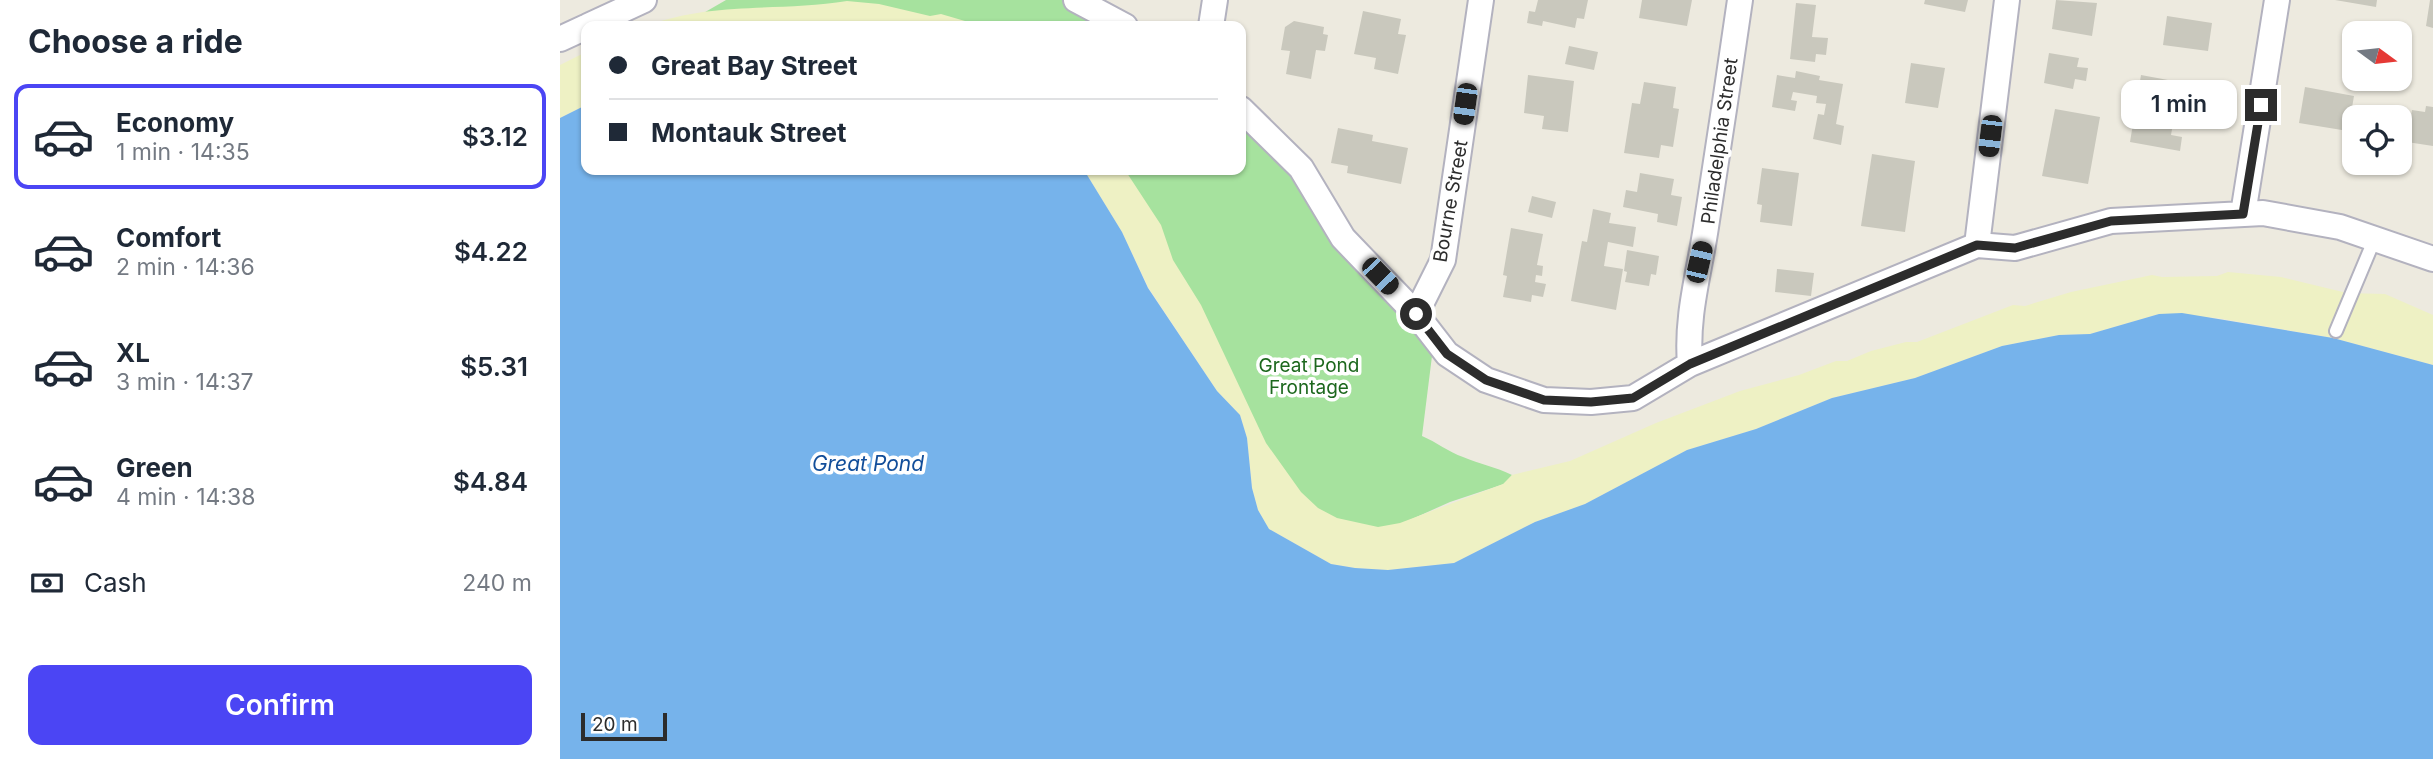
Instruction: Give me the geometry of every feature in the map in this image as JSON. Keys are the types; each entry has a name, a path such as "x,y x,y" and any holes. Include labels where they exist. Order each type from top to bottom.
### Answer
{"street":[{"path":"600,21 644,0"},
{"path":"1076,0 1116,21"},
{"path":"1212,21 1215,0"},
{"name":"Bourne Street","path":"1416,314 1443,260 1480,0"},
{"name":"Philadelphia Street","path":"1690,364 1688,335 1693,297 1740,0"},
{"path":"1977,245 2007,0"},
{"path":"2243,214 2277,0"},
{"path":"560,39 581,30"},
{"path":"1246,114 1301,168 1343,238 1416,314 1447,354 1486,380 1544,400 1591,402 1633,398 1690,364 1977,245 2015,248 2111,221 2243,214 2285,215 2375,238 2433,259"}],"lane":[{"path":"2336,331 2375,238"}],"green space":[{"path":"726,0 1086,0 1119,21 690,21"},
{"name":"Great Pond Frontage","path":"1246,114 1434,340 1422,436 1458,455 1512,475 1504,484 1450,502 1327,557 1118,175 1246,175"}],"sand":[{"path":"847,1 879,4 930,16 941,14 965,21 662,21 721,10"},
{"path":"581,54 581,108 560,118 560,65"},
{"path":"1087,175 1128,175 1161,225 1173,260 1201,305 1266,443 1301,492 1318,508 1337,518 1378,527 1400,523 1503,484 1512,475 1570,461 1656,423 1740,391 1799,375 1836,361 1847,361 1871,351 1906,342 1917,342 2013,305 2025,306 2071,292 2152,275 2217,276 2228,272 2281,277 2347,293 2385,294 2433,315 2433,365 2333,338 2217,318 2159,314 2090,334 2059,335 2002,346 1915,378 1832,398 1756,429 1687,450 1585,504 1535,522 1454,563 1388,570 1355,568 1331,564 1269,529 1258,510 1252,488 1247,438 1240,415 1217,391 1148,287 1122,232"}],"water":[{"name":"Great Pond","path":"581,108 581,175 1087,175 1122,232 1148,288 1217,391 1240,415 1247,438 1252,488 1258,510 1269,529 1331,564 1355,568 1388,570 1454,563 1535,522 1585,504 1687,450 1756,429 1832,398 1915,378 2002,346 2059,335 2090,334 2159,314 2182,313 2333,338 2433,365 2433,759 560,759 560,118"}],"building":[{"path":"1538,0 1588,0 1584,19 1577,18 1575,28 1543,21 1542,26 1527,23 1529,11 1535,12"},
{"path":"1642,0 1692,0 1687,26 1639,18"},
{"path":"1925,0 1968,0 1965,12 1924,4"},
{"path":"2056,0 2097,3 2092,36 2052,29"},
{"path":"2335,0 2377,0 2376,7"},
{"path":"2430,0 2433,0 2433,28 2426,26"},
{"path":"1796,3 1816,5 1812,37 1828,38 1826,55 1816,54 1815,62 1790,59"},
{"path":"1363,11 1401,19 1398,34 1406,35 1398,74 1374,69 1376,58 1354,54"},
{"path":"2167,16 2212,23 2208,51 2163,45"},
{"path":"1294,21 1324,27 1323,34 1328,35 1325,51 1316,50 1311,79 1286,74 1290,51 1281,50 1285,27"},
{"path":"1569,46 1598,52 1594,70 1565,64"},
{"path":"2049,53 2079,58 2077,67 2088,68 2086,81 2075,79 2073,89 2044,83"},
{"path":"1911,63 1945,68 1938,108 1905,103"},
{"path":"1796,71 1820,76 1819,80 1843,84 1836,124 1844,126 1841,145 1813,139 1818,114 1824,115 1826,104 1816,103 1817,96 1793,92 1791,100 1797,101 1795,111 1772,107 1777,75 1795,78"},
{"path":"1528,75 1574,81 1568,132 1542,129 1544,116 1524,113"},
{"path":"2141,75 2168,80 2165,98 2177,100 2171,135 2182,137 2180,151 2130,142"},
{"path":"1644,82 1676,87 1673,108 1679,109 1673,147 1661,145 1659,158 1624,153 1632,103 1640,104"},
{"path":"2305,87 2354,96 2352,105 2342,105 2342,130 2299,123"},
{"path":"2426,106 2433,107 2433,146 2412,143 2412,110 2425,112"},
{"path":"2055,109 2100,117 2088,184 2042,176"},
{"path":"1338,128 1373,135 1372,141 1408,148 1401,184 1347,173 1348,166 1331,163"},
{"path":"1872,154 1915,161 1905,232 1861,226"},
{"path":"1762,168 1799,173 1792,226 1760,222 1762,205 1757,204"},
{"path":"1640,173 1674,179 1671,195 1682,197 1677,226 1657,222 1658,214 1623,207 1626,190 1637,192"},
{"path":"1532,196 1556,202 1552,218 1528,212"},
{"path":"1593,209 1611,213 1609,223 1636,227 1633,247 1608,242 1604,266 1623,269 1616,310 1571,301 1582,241 1587,242"},
{"path":"1511,228 1543,234 1537,265 1543,266 1542,276 1536,275 1535,282 1546,284 1543,297 1532,295 1531,302 1503,297 1507,276 1503,275"},
{"path":"1627,250 1659,256 1656,275 1651,274 1649,286 1625,282"},
{"path":"1777,269 1814,273 1811,296 1775,292"}],"route":[{"path":"1416,314 1447,354 1486,380 1544,400 1591,402 1633,398 1690,364 1977,245 2015,248 2111,221 2243,214 2261,105"}]}
